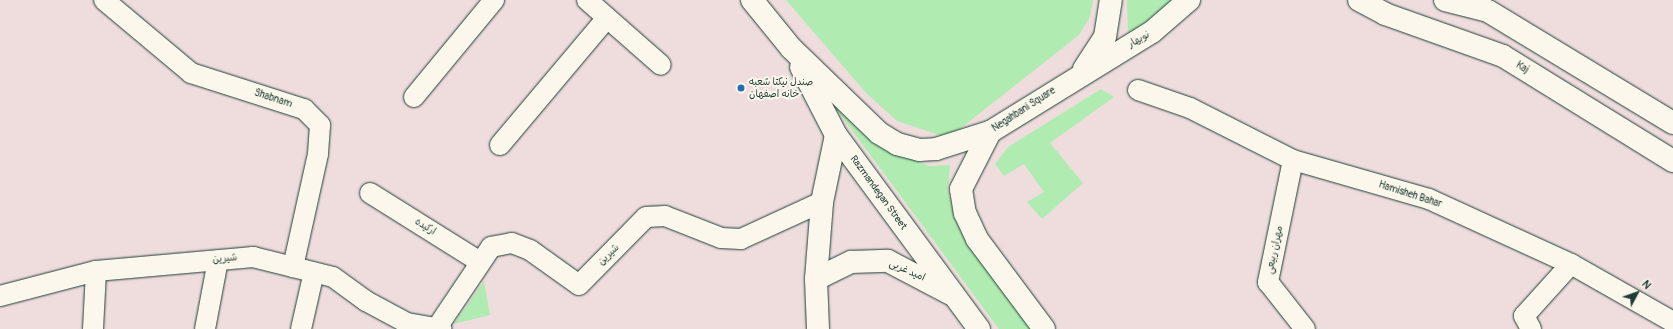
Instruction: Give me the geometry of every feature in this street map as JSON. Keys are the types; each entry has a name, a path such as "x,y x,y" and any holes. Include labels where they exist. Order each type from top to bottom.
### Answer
{"main road":[{"name":"Negahbani Square","path":"752,0 791,48 879,133 897,144 919,150 936,149 990,132 1083,72 1105,37 1111,0"},
{"name":"نوبهار","path":"1083,72 1152,32 1189,0"},
{"name":"Kaj","path":"1359,0 1385,14 1503,56 1673,161"},
{"path":"1445,0 1488,11 1673,123"},
{"name":"Razmandegan Street","path":"791,48 836,135 951,294 979,329"},
{"path":"990,132 961,189 965,214 977,239 1044,329"},
{"path":"818,329 816,279 822,202 836,135"},
{"name":"امید غربی","path":"816,279 851,262 888,261 951,294"}],"street":[{"name":"Shabnam","path":"104,0 191,73 304,109 320,125 318,154 293,267"},
{"path":"414,97 494,0"},
{"path":"587,0 661,64"},
{"path":"500,145 607,18"},
{"name":"Hamisheh Bahar","path":"1138,90 1190,108 1294,160 1429,199 1571,264 1673,322"},
{"name":"مهران ربیعی","path":"1294,160 1268,282 1305,329"},
{"name":"ارکیده","path":"370,193 480,262"},
{"name":"شیرین","path":"0,296 96,271 254,257 333,277 407,323 438,328 491,247 512,243 530,250 579,285 646,217 665,216 722,238 740,238 822,202"},
{"path":"205,329 218,260"},
{"path":"1530,329 1524,316 1571,264"},
{"path":"93,329 96,271"},
{"path":"301,329 314,272"}],"green space":[{"path":"786,0 1093,0 1090,17 1079,35 956,132 942,136 897,121 866,93"},
{"path":"1127,0 1172,0 1147,25 1128,35"},
{"path":"1101,89 1114,97 1050,143 1083,183 1042,219 1027,202 1044,192 1024,164 1004,176 995,164 1008,147"},
{"path":"834,106 880,146 929,166 950,165 948,190 956,222 1031,329 999,329"},
{"path":"484,281 490,315 454,324"}],"place":[{"name":"صندل نیکتا شعبه خانه اصفهان","path":"741,88"}]}
